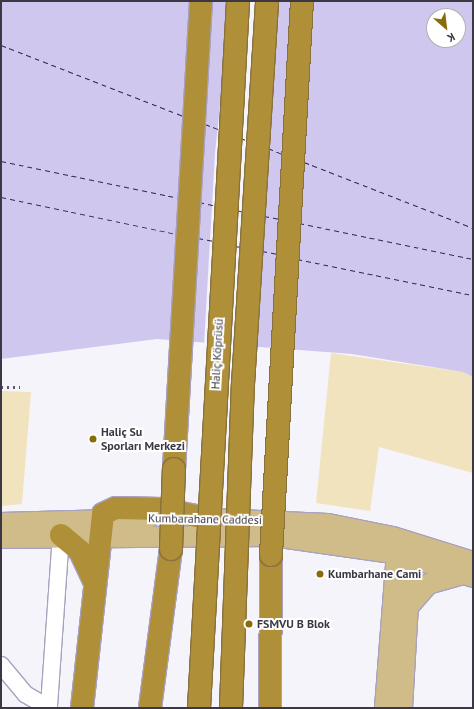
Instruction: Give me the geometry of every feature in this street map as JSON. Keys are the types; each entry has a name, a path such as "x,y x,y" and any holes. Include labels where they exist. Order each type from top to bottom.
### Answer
{"highway":[{"path":"166,708 171,549 201,1"},
{"name":"Haliç Köprüsü","path":"199,708 238,1"},
{"path":"230,708 243,384 267,1"},
{"path":"270,708 273,485 302,1"},
{"path":"82,708 95,582 102,530 107,510 116,508 160,509 201,517"},
{"path":"90,708 102,530"},
{"path":"61,535 80,551 95,582"},
{"path":"150,708 171,549"}],"main road":[{"name":"Kumbarahane Caddesi","path":"201,517 328,524 405,551"},
{"name":"Kumbarahane Caddesi","path":"1,523 102,530 273,536 366,549 405,551"},
{"name":"Kumbarahane Caddesi","path":"1,538 61,535 102,530"},
{"path":"385,708 393,593 405,551 424,533 473,548"},
{"path":"366,549 393,593"},
{"path":"405,551 470,571"},
{"path":"402,708 408,608 405,551"},
{"path":"408,608 428,584 470,571"}],"street":[{"path":"3,668 25,694 49,707 61,535"}],"shaded area":[{"path":"1,1 473,1 473,377 463,372 352,354 157,339 1,359"},
{"path":"331,353 463,372 473,377 473,473 379,447 370,511 316,503"},
{"path":"1,391 31,392 22,504 1,506"}],"pier":[{"path":"231,1 278,1 257,349 204,345 215,153"}],"ferry route":[{"path":"1,45 183,116"},
{"path":"205,124 221,130"},
{"path":"240,138 249,141"},
{"path":"268,148 282,154"},
{"path":"1,161 179,198"},
{"path":"304,162 473,228"},
{"path":"1,197 177,234"},
{"path":"199,202 216,206"},
{"path":"237,210 243,212"},
{"path":"264,216 279,219"},
{"path":"299,223 473,259"},
{"path":"198,238 214,241"},
{"path":"235,246 241,247"},
{"path":"262,251 277,254"},
{"path":"297,259 473,295"}],"railway":[{"path":"1,387 20,387"}],"place":[{"name":"Haliç Su Sporları Merkezi","path":"93,439"},
{"name":"Kumbarhane Cami","path":"320,574"},
{"name":"FSMVU B Blok","path":"249,624"}]}
